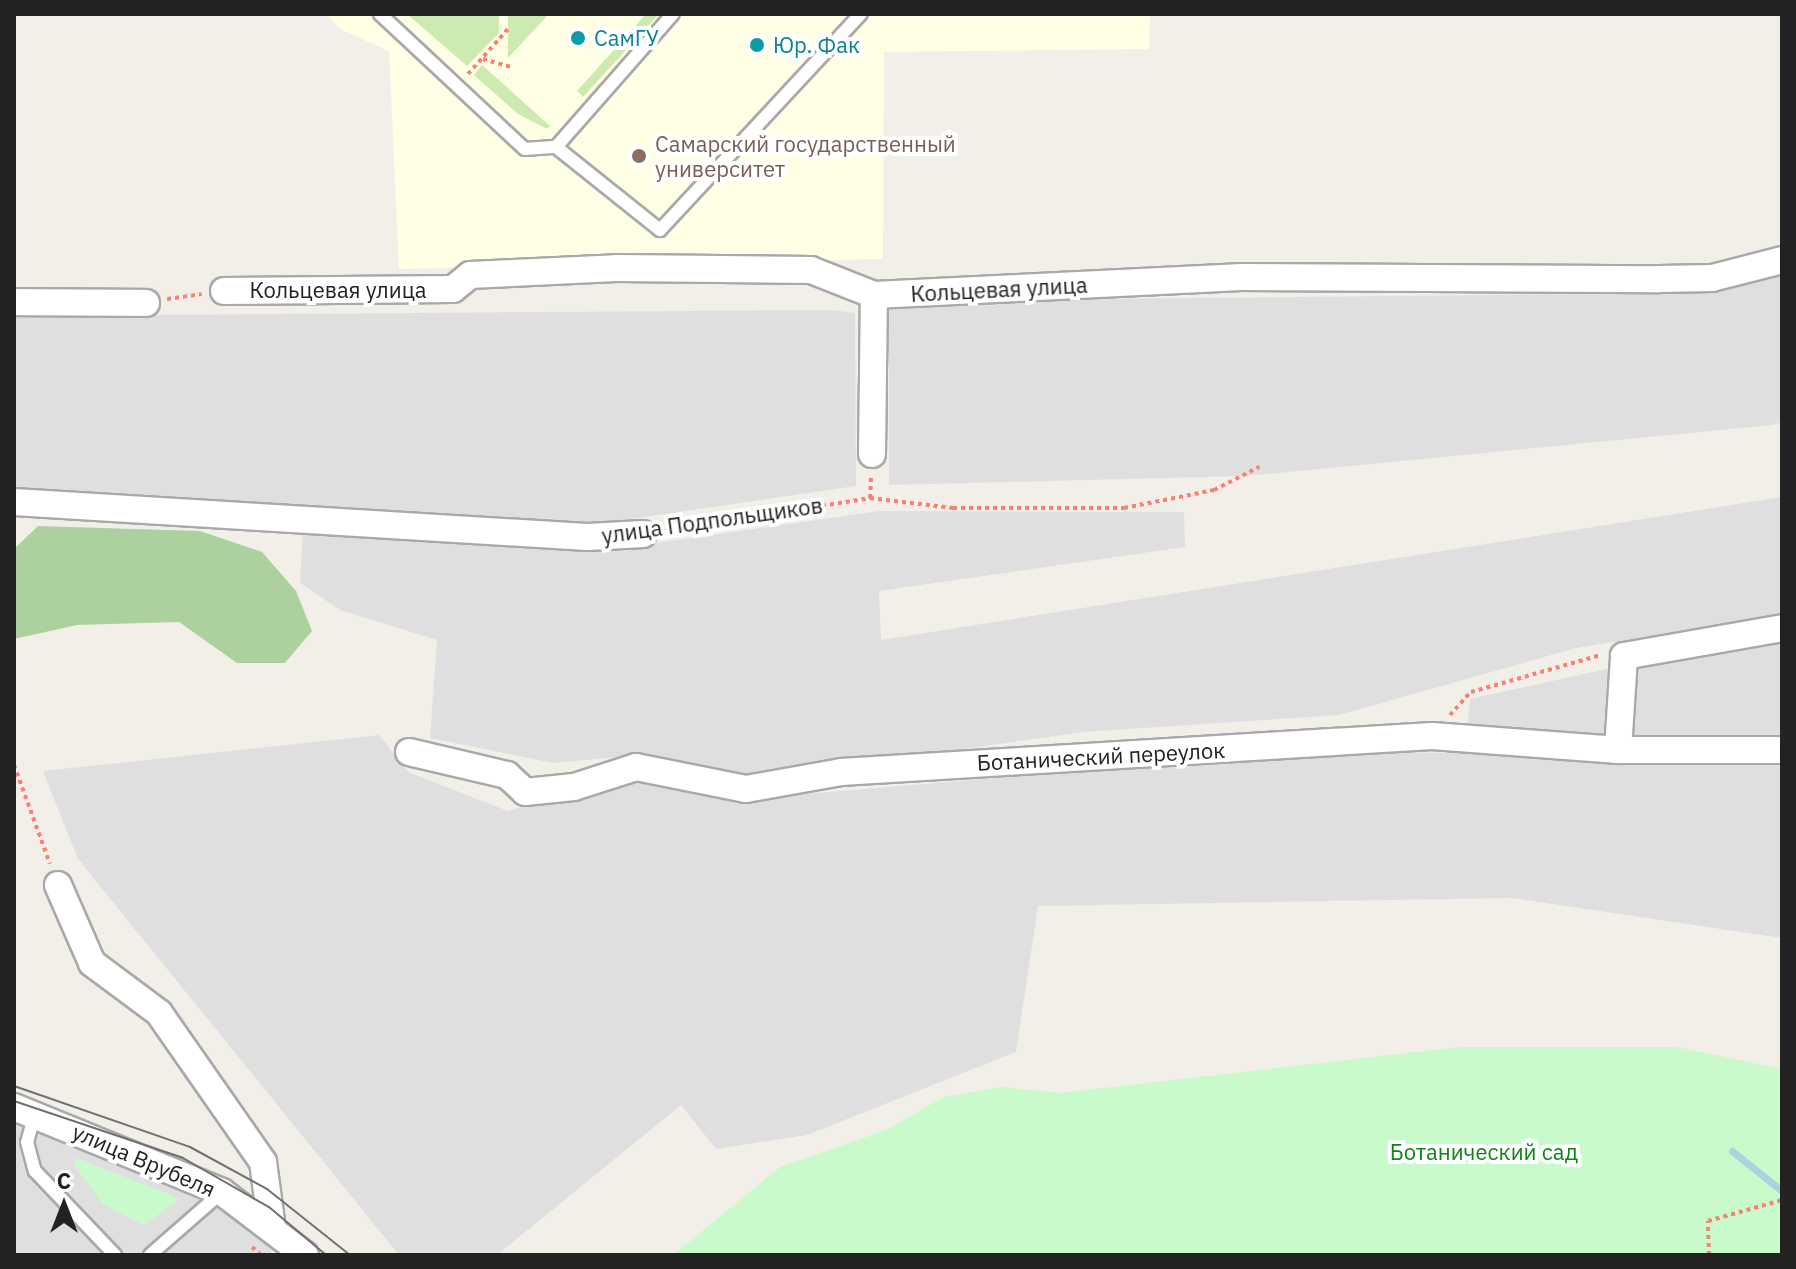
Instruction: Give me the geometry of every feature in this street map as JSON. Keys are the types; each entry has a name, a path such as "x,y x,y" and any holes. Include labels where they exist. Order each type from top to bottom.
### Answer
{"street":[{"name":"Кольцевая улица","path":"224,291 453,289 470,275 646,268 811,270 874,295 1242,277 1712,278 1782,260"},
{"path":"872,454 874,295"},
{"path":"14,302 146,303"},
{"name":"улица Подпольщиков","path":"14,502 587,537 643,534"},
{"path":"1618,750 1624,656 1782,628"},
{"path":"1432,736 1618,750 1782,750"},
{"name":"Ботанический переулок","path":"409,752 507,775 525,792 574,787 636,767 746,789 841,772 1432,736"},
{"path":"58,885 92,963 159,1013 263,1162 272,1229"},
{"name":"улица Врубеля","path":"25,1110 222,1192 305,1255"}],"lane":[{"path":"380,14 525,149 556,147 660,230 861,14"},
{"path":"556,147 673,14"},
{"path":"25,1110 27,1142 35,1171 115,1255"},
{"path":"150,1255 222,1192"},
{"path":"272,1229 276,1255"}],"path":[{"path":"458,84 508,29"},
{"path":"482,59 511,67"},
{"path":"146,303 224,291"},
{"name":"улица Подпольщиков","path":"643,534 870,498 953,508 1124,508 1214,490 1259,467"},
{"path":"1432,736 1471,692 1599,655 1624,656"},
{"path":"14,765 58,885"},
{"path":"1709,1255 1708,1221 1782,1200"}],"shaded area":[{"name":"Самарский государственный университет","path":"326,14 1150,14 1149,49 884,52 883,259 399,269 389,51 342,30"},
{"path":"1782,271 1782,422 1773,425 1246,476 889,485 889,301 1716,293"},
{"path":"831,310 855,313 856,486 603,523 14,494 14,316"},
{"path":"1782,497 1782,615 1576,648 1339,715 1083,732 737,781 639,755 553,763 430,738 437,640 340,610 300,583 303,534 600,551 880,511 1184,512 1185,547 879,591 881,640"},
{"path":"1782,630 1782,743 1631,745 1633,663"},
{"path":"1611,668 1608,744 1468,724 1470,699"},
{"path":"379,735 408,772 508,811 639,771 756,798 1321,751 1782,758 1782,938 1512,898 1038,906 1016,1052 807,1135 716,1149 681,1105 497,1255 399,1255 78,859 43,771"},
{"path":"14,1115 114,1149 272,1231 271,1255 14,1255"}],"green space":[{"path":"407,14 499,14 499,33 467,66"},
{"path":"508,14 549,14 508,58"},
{"path":"646,14 659,14 583,97 577,91"},
{"path":"482,65 550,126 547,129 518,114 474,75"},
{"path":"38,526 200,531 262,552 296,591 312,631 285,663 237,663 179,622 77,625 14,639 14,549"},
{"name":"Ботанический сад","path":"1459,1047 1677,1047 1782,1069 1782,1255 673,1255 780,1167 886,1130 944,1097 1001,1087 1061,1093"},
{"path":"77,1158 181,1199 143,1225 103,1204 74,1165"}],"waterway":[{"path":"1732,1151 1782,1191"}],"tram line":[{"path":"14,1086 190,1147 267,1189 350,1255"},
{"path":"14,1101 183,1158 269,1207 326,1255"}],"place":[{"name":"СамГУ","path":"578,38"},
{"name":"Юр. Фак","path":"757,45"},
{"name":"Самарский государственный университет","path":"639,156"}]}
